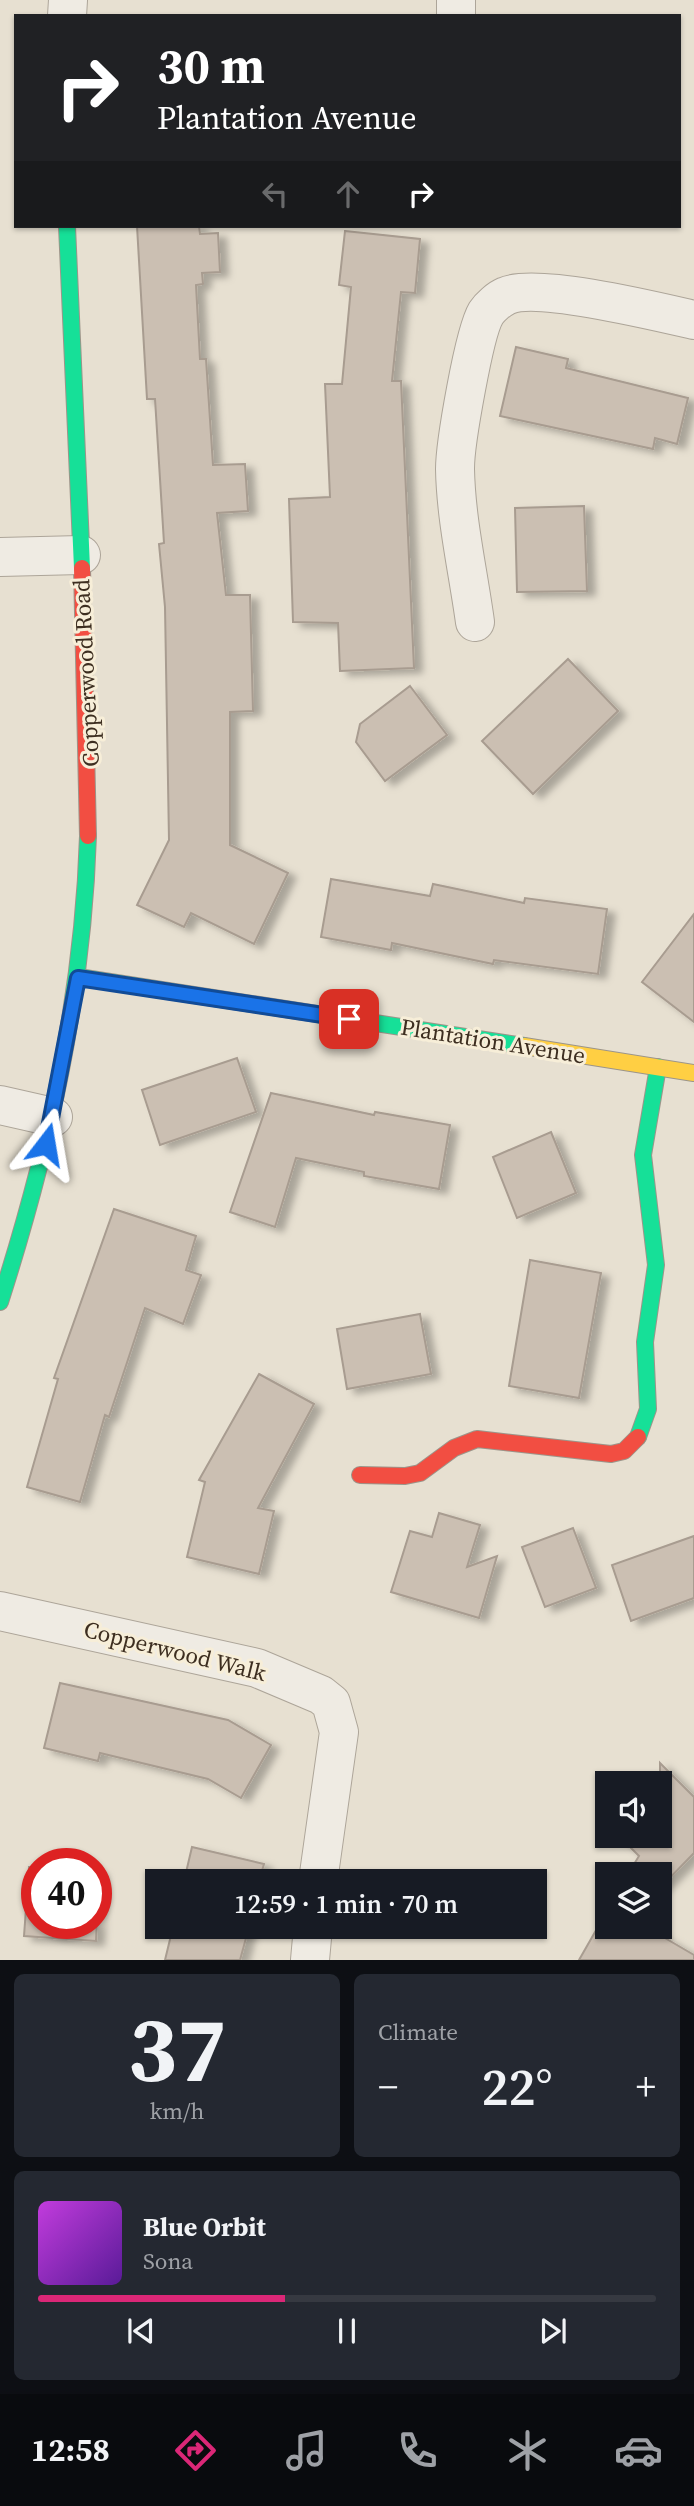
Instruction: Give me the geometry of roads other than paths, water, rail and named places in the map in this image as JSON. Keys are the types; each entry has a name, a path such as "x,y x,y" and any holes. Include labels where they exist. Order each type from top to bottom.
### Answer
{"street":[{"name":"Copperwood Road","path":"0,1302 25,1225 53,1117 78,978 91,783 67,228"},
{"path":"475,622 456,488 456,449 479,329 489,308 506,295 541,293 648,309 694,320"},
{"path":"0,557 81,555"},
{"name":"Plantation Avenue","path":"78,978 694,1073"},
{"path":"360,1475 405,1476 420,1473 454,1448 477,1439 611,1454 624,1451 636,1441 648,1409 645,1342 656,1265 643,1155 658,1067"},
{"path":"0,1105 53,1117"},
{"name":"Copperwood Walk","path":"0,1611 257,1668 321,1695 331,1703 340,1732 320,1869"},
{"path":"310,1960 312,1939"}]}
